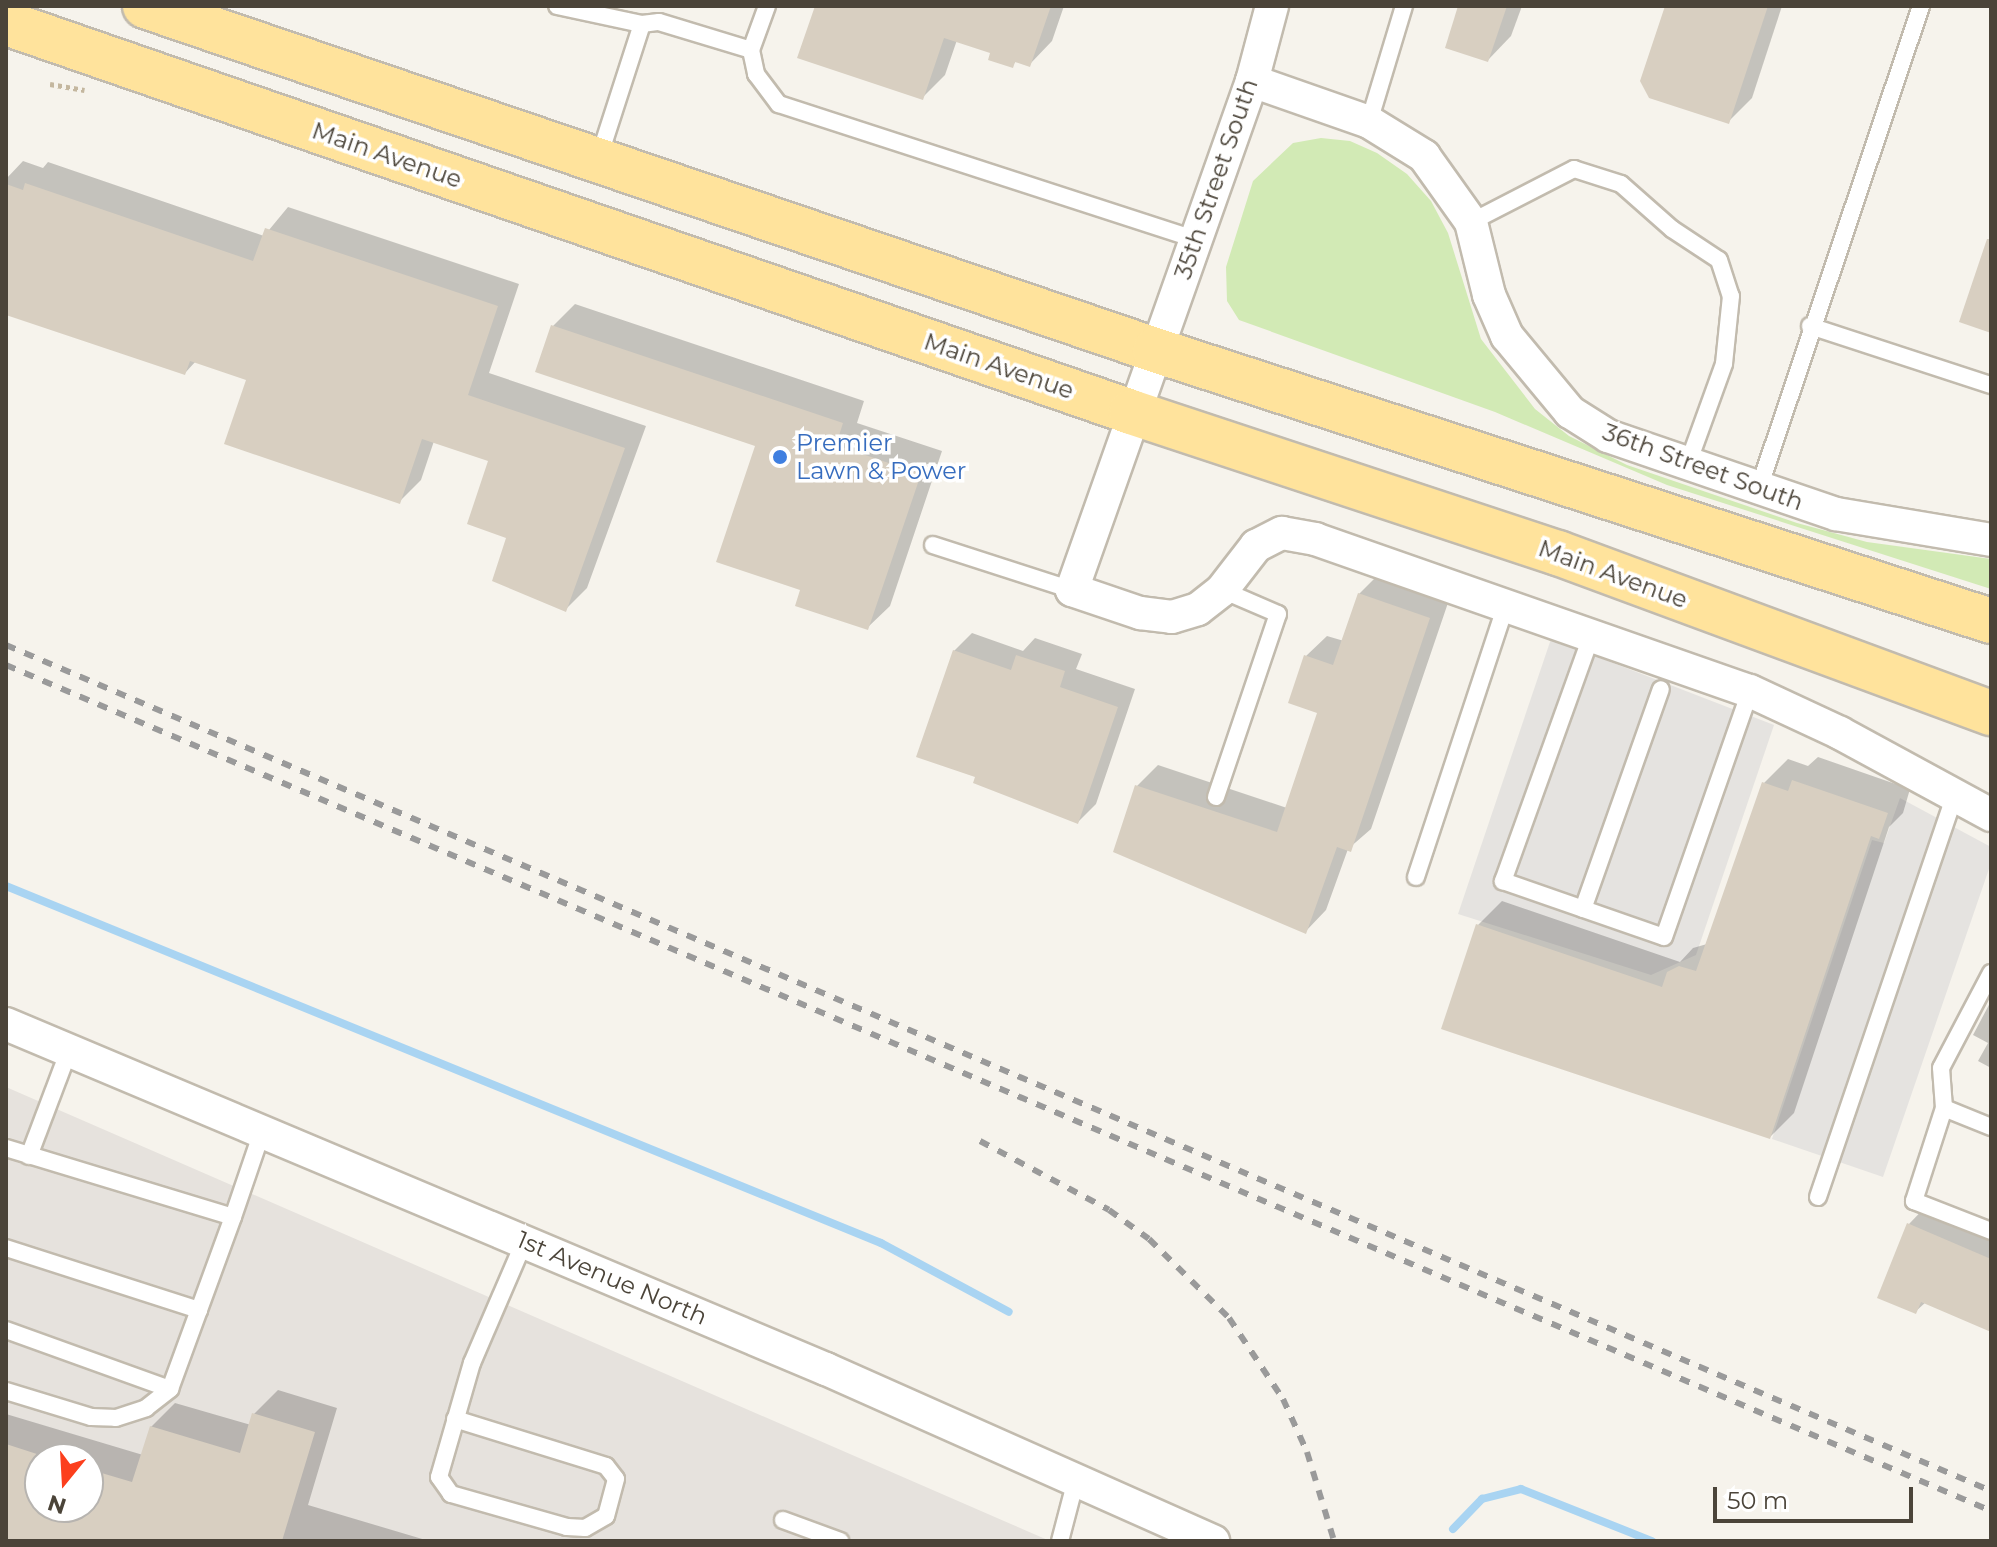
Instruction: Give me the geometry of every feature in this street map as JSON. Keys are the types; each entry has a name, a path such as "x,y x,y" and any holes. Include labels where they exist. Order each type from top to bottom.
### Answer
{"main road":[{"path":"145,6 1155,350 1991,621"},
{"name":"Main Avenue","path":"18,19 1131,412 1558,553 1991,713"}],"street":[{"name":"35th Street South","path":"1072,590 1131,412 1252,81 1272,6"},
{"name":"36th Street South","path":"1252,81 1369,122 1424,156 1471,222 1489,295 1507,336 1539,382 1570,412 1608,436 1687,466 1836,514 1991,540"},
{"path":"1072,590 1140,613 1172,617 1198,609 1222,590 1256,546 1282,533 1592,634 1750,691 1840,733 1991,815"},
{"name":"1st Avenue North","path":"6,1024 524,1242 1213,1541"}],"lane":[{"path":"557,6 642,24 670,25 751,50"},
{"path":"767,6 751,50 756,74 779,104 1195,239"},
{"path":"1369,122 1404,6"},
{"path":"1759,488 1810,326 1921,6"},
{"path":"597,162 642,24"},
{"path":"1471,222 1574,169 1621,184 1672,229 1719,260 1731,296 1724,364 1687,466"},
{"path":"1810,326 1991,385"},
{"path":"933,545 1072,590"},
{"path":"1216,797 1278,614 1222,590"},
{"path":"1416,877 1506,605"},
{"path":"1592,634 1503,881 1664,937 1750,691"},
{"path":"1583,909 1661,689"},
{"path":"1818,1197 1954,797"},
{"path":"1991,974 1941,1068 1944,1108 1914,1201 1991,1231"},
{"path":"29,1156 69,1050"},
{"path":"1944,1108 1991,1127"},
{"path":"6,1391 91,1417 116,1418 146,1408 170,1389 262,1132"},
{"path":"6,1148 233,1217"},
{"path":"455,1419 606,1466 616,1479 606,1516 585,1528 567,1527 451,1494 439,1477 455,1419 472,1363 524,1242"},
{"path":"6,1248 199,1310"},
{"path":"6,1330 170,1389"},
{"path":"1060,1541 1076,1480"},
{"path":"783,1520 800,1534 840,1541"}],"shaded area":[{"path":"1551,639 1774,725 1696,955 1651,975 1458,914"},
{"path":"1900,798 1991,847 1991,863 1883,1177 1772,1139 1872,840 1884,843"},
{"path":"6,1087 1050,1541 6,1541"}],"green space":[{"path":"1321,138 1350,141 1377,153 1407,174 1431,201 1448,233 1481,339 1535,409 1569,436 1627,465 1797,523 1867,542 1991,559 1991,589 1667,485 1495,412 1239,320 1227,301 1226,267 1253,181 1293,143"}],"building":[{"path":"815,6 1051,6 1030,67 1015,62 1013,68 988,60 990,53 944,38 923,100 797,58"},
{"path":"1458,6 1507,6 1488,62 1445,48"},
{"path":"1665,6 1768,6 1729,124 1649,98 1640,81"},
{"path":"25,183 253,261 265,228 498,306 468,395 625,448 566,612 492,581 506,538 467,524 488,461 422,439 400,504 224,444 246,380 190,361 185,375 6,315 6,184 23,190"},
{"path":"1987,239 1991,239 1991,333 1959,322"},
{"path":"551,325 843,423 836,445 921,474 868,630 795,606 800,590 716,562 755,446 535,372"},
{"path":"1358,593 1430,618 1351,852 1337,847 1306,934 1113,852 1135,785 1277,832 1317,713 1288,703 1304,655 1333,665"},
{"path":"953,650 1011,670 1016,655 1065,671 1060,687 1118,707 1078,824 973,783 975,777 916,757"},
{"path":"1792,780 1888,813 1879,839 1871,836 1770,1139 1441,1029 1476,924 1662,987 1667,972 1679,966 1696,971 1762,782 1788,791"},
{"path":"1907,1223 1991,1259 1991,1332 1921,1302 1916,1314 1877,1298"},
{"path":"252,1413 315,1432 282,1541 6,1541 6,1444 24,1450 24,1523 104,1523 104,1474 132,1482 150,1426 240,1453"}],"waterway":[{"path":"6,886 881,1243 1009,1312"},
{"path":"1453,1529 1482,1499 1521,1489 1652,1541"}],"railway":[{"path":"6,645 1991,1491"},
{"path":"6,665 1991,1511"},
{"path":"980,1141 1109,1210 1149,1239 1229,1318 1283,1399 1307,1452 1334,1541"}],"place":[{"name":"Premier Lawn & Power","path":"780,457"}]}
